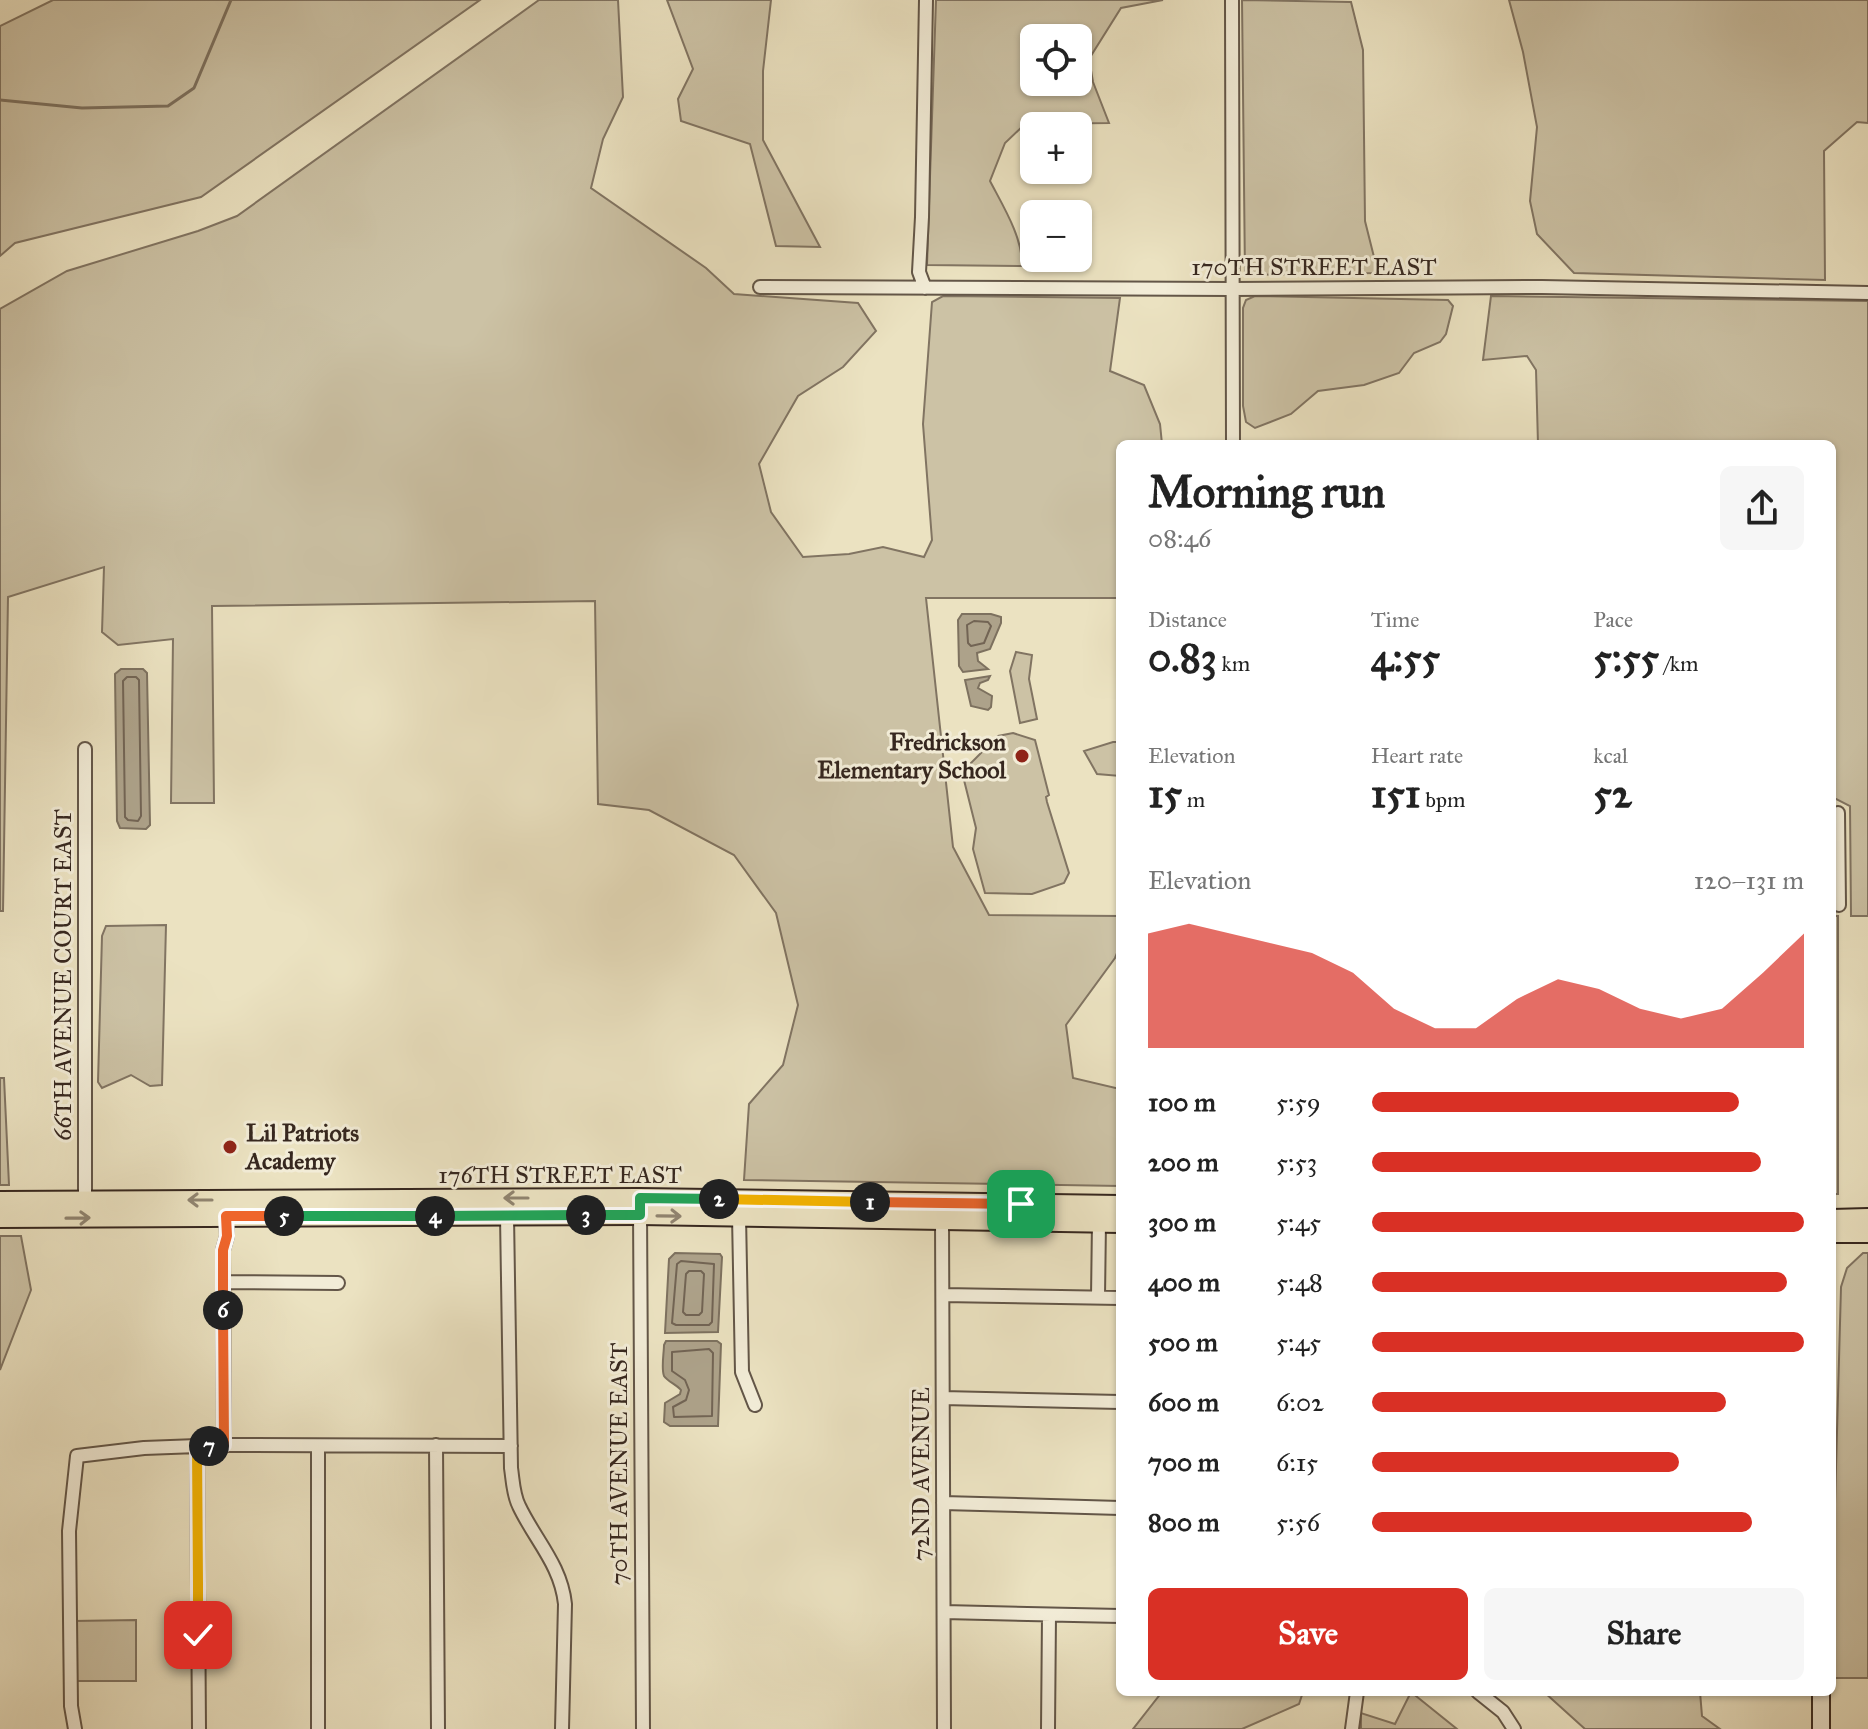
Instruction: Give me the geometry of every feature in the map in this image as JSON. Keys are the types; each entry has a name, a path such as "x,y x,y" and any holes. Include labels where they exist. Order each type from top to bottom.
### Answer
{"main road":[{"name":"176TH STREET EAST","path":"5,1202 1116,1205"},
{"name":"176TH STREET EAST","path":"0,1218 507,1216 640,1206 739,1216 1116,1223"},
{"path":"1836,1219 1868,1218"},
{"path":"1836,1233 1868,1233"}],"street":[{"path":"925,288 919,272 926,0"},
{"path":"1232,0 1233,440"},
{"name":"170TH STREET EAST","path":"760,287 1542,287 1868,293"},
{"name":"66TH AVENUE COURT EAST","path":"85,749 85,1200"},
{"path":"1836,842 1838,813"},
{"path":"1836,868 1839,905"},
{"name":"70TH AVENUE EAST","path":"640,1206 643,1729"},
{"path":"224,1445 223,1282 226,1216"},
{"path":"507,1216 514,1489 518,1504 563,1587 562,1729"},
{"path":"739,1216 742,1372 755,1405"},
{"name":"72ND AVENUE","path":"942,1219 944,1729"},
{"path":"1098,1297 1099,1222"},
{"path":"223,1282 338,1283"},
{"path":"943,1295 1116,1298"},
{"path":"943,1398 1116,1402"},
{"path":"75,1729 71,1706 69,1531 77,1456 144,1448 224,1445 511,1446"},
{"path":"436,1445 438,1729"},
{"path":"197,1446 199,1729"},
{"path":"318,1446 318,1729"},
{"path":"943,1503 1116,1508"},
{"path":"944,1612 1116,1616"},
{"path":"1048,1729 1049,1615"},
{"path":"1352,1729 1356,1696"},
{"path":"1483,1696 1503,1712 1514,1729"},
{"path":"1821,1696 1821,1729"}],"shaded area":[{"path":"53,0 480,0 201,197 15,243 0,256 0,26"},
{"path":"539,0 618,0 623,97 603,139 591,188 706,268 734,294 858,303 876,331 843,367 798,396 759,464 771,512 803,557 849,554 883,547 924,557 932,540 923,424 932,302 943,296 1120,298 1110,371 1144,385 1160,424 1162,440 1116,440 1116,598 926,598 953,847 989,915 1116,916 1115,958 1066,1025 1073,1078 1116,1088 1116,1186 744,1180 749,1104 783,1065 798,1005 776,913 734,855 649,810 598,804 595,601 212,606 214,803 171,803 173,639 118,645 102,632 104,567 8,597 3,911 0,911 0,309 67,271 237,216"},
{"path":"667,0 771,0 763,71 763,140 820,247 776,246 750,144 681,121 678,99 693,69"},
{"path":"936,0 1163,0 1121,8 1092,54 1092,24 1020,24 1020,96 1092,96 1092,76 1109,123 1092,123 1092,112 1020,112 1020,129 1005,143 990,181 1016,233 1020,266 927,265"},
{"path":"1242,0 1351,2 1363,50 1365,221 1378,273 1245,275"},
{"path":"1509,0 1868,0 1868,123 1857,122 1824,151 1825,280 1574,273 1537,234 1530,201 1537,127 1523,52"},
{"path":"1255,296 1448,300 1453,306 1446,334 1440,342 1414,353 1399,373 1364,385 1318,391 1291,414 1255,428 1246,422 1243,406 1243,308 1246,300"},
{"path":"1491,296 1868,301 1868,916 1851,916 1850,806 1836,799 1836,440 1538,440 1536,370 1527,356 1483,360"},
{"path":"1016,652 1032,655 1029,679 1037,719 1020,723 1010,671"},
{"path":"1013,733 1035,740 1049,795 1047,802 1069,873 1064,883 1032,894 985,893 973,849 976,828 962,772 998,736"},
{"path":"1116,742 1116,776 1097,774 1084,751"},
{"path":"1836,916 1838,916 1836,1194"},
{"path":"166,925 162,1085 150,1086 131,1075 102,1088 98,1082 102,936 106,926"},
{"path":"0,1078 4,1078 9,1185 0,1185"},
{"path":"0,1236 21,1236 31,1290 0,1370"},
{"path":"1863,1253 1868,1253 1868,1678 1836,1678 1836,1468 1841,1287 1847,1268"},
{"path":"136,1620 136,1681 73,1681 73,1621"},
{"path":"1159,1696 1302,1696 1299,1704 1242,1729 1133,1729"},
{"path":"1409,1696 1416,1696 1457,1729 1361,1729 1361,1713 1395,1724"},
{"path":"1548,1696 1700,1696 1702,1716 1720,1729 1585,1729"}],"water":[{"path":"962,614 1001,617 990,649 977,653 978,661 988,669 963,672 959,666 958,620"},
{"path":"121,669 143,669 147,673 150,825 146,829 120,828 117,821 115,674"},
{"path":"990,676 978,688 992,696 991,707 988,710 971,706 965,680"},
{"path":"675,1253 720,1254 722,1257 718,1332 665,1333 669,1259"},
{"path":"666,1341 717,1341 721,1344 718,1426 670,1426 664,1422 665,1403 680,1394 681,1390 664,1376"}],"waterway":[{"path":"0,100 82,108 168,106 194,88 231,0"}],"place":[{"name":"Fredrickson Elementary School","path":"1022,756"},
{"name":"Lil Patriots Academy","path":"230,1147"}],"route":[{"path":"198,1635 197,1446 224,1445 223,1250 227,1236 226,1216 640,1215 640,1198 1021,1204"}]}
